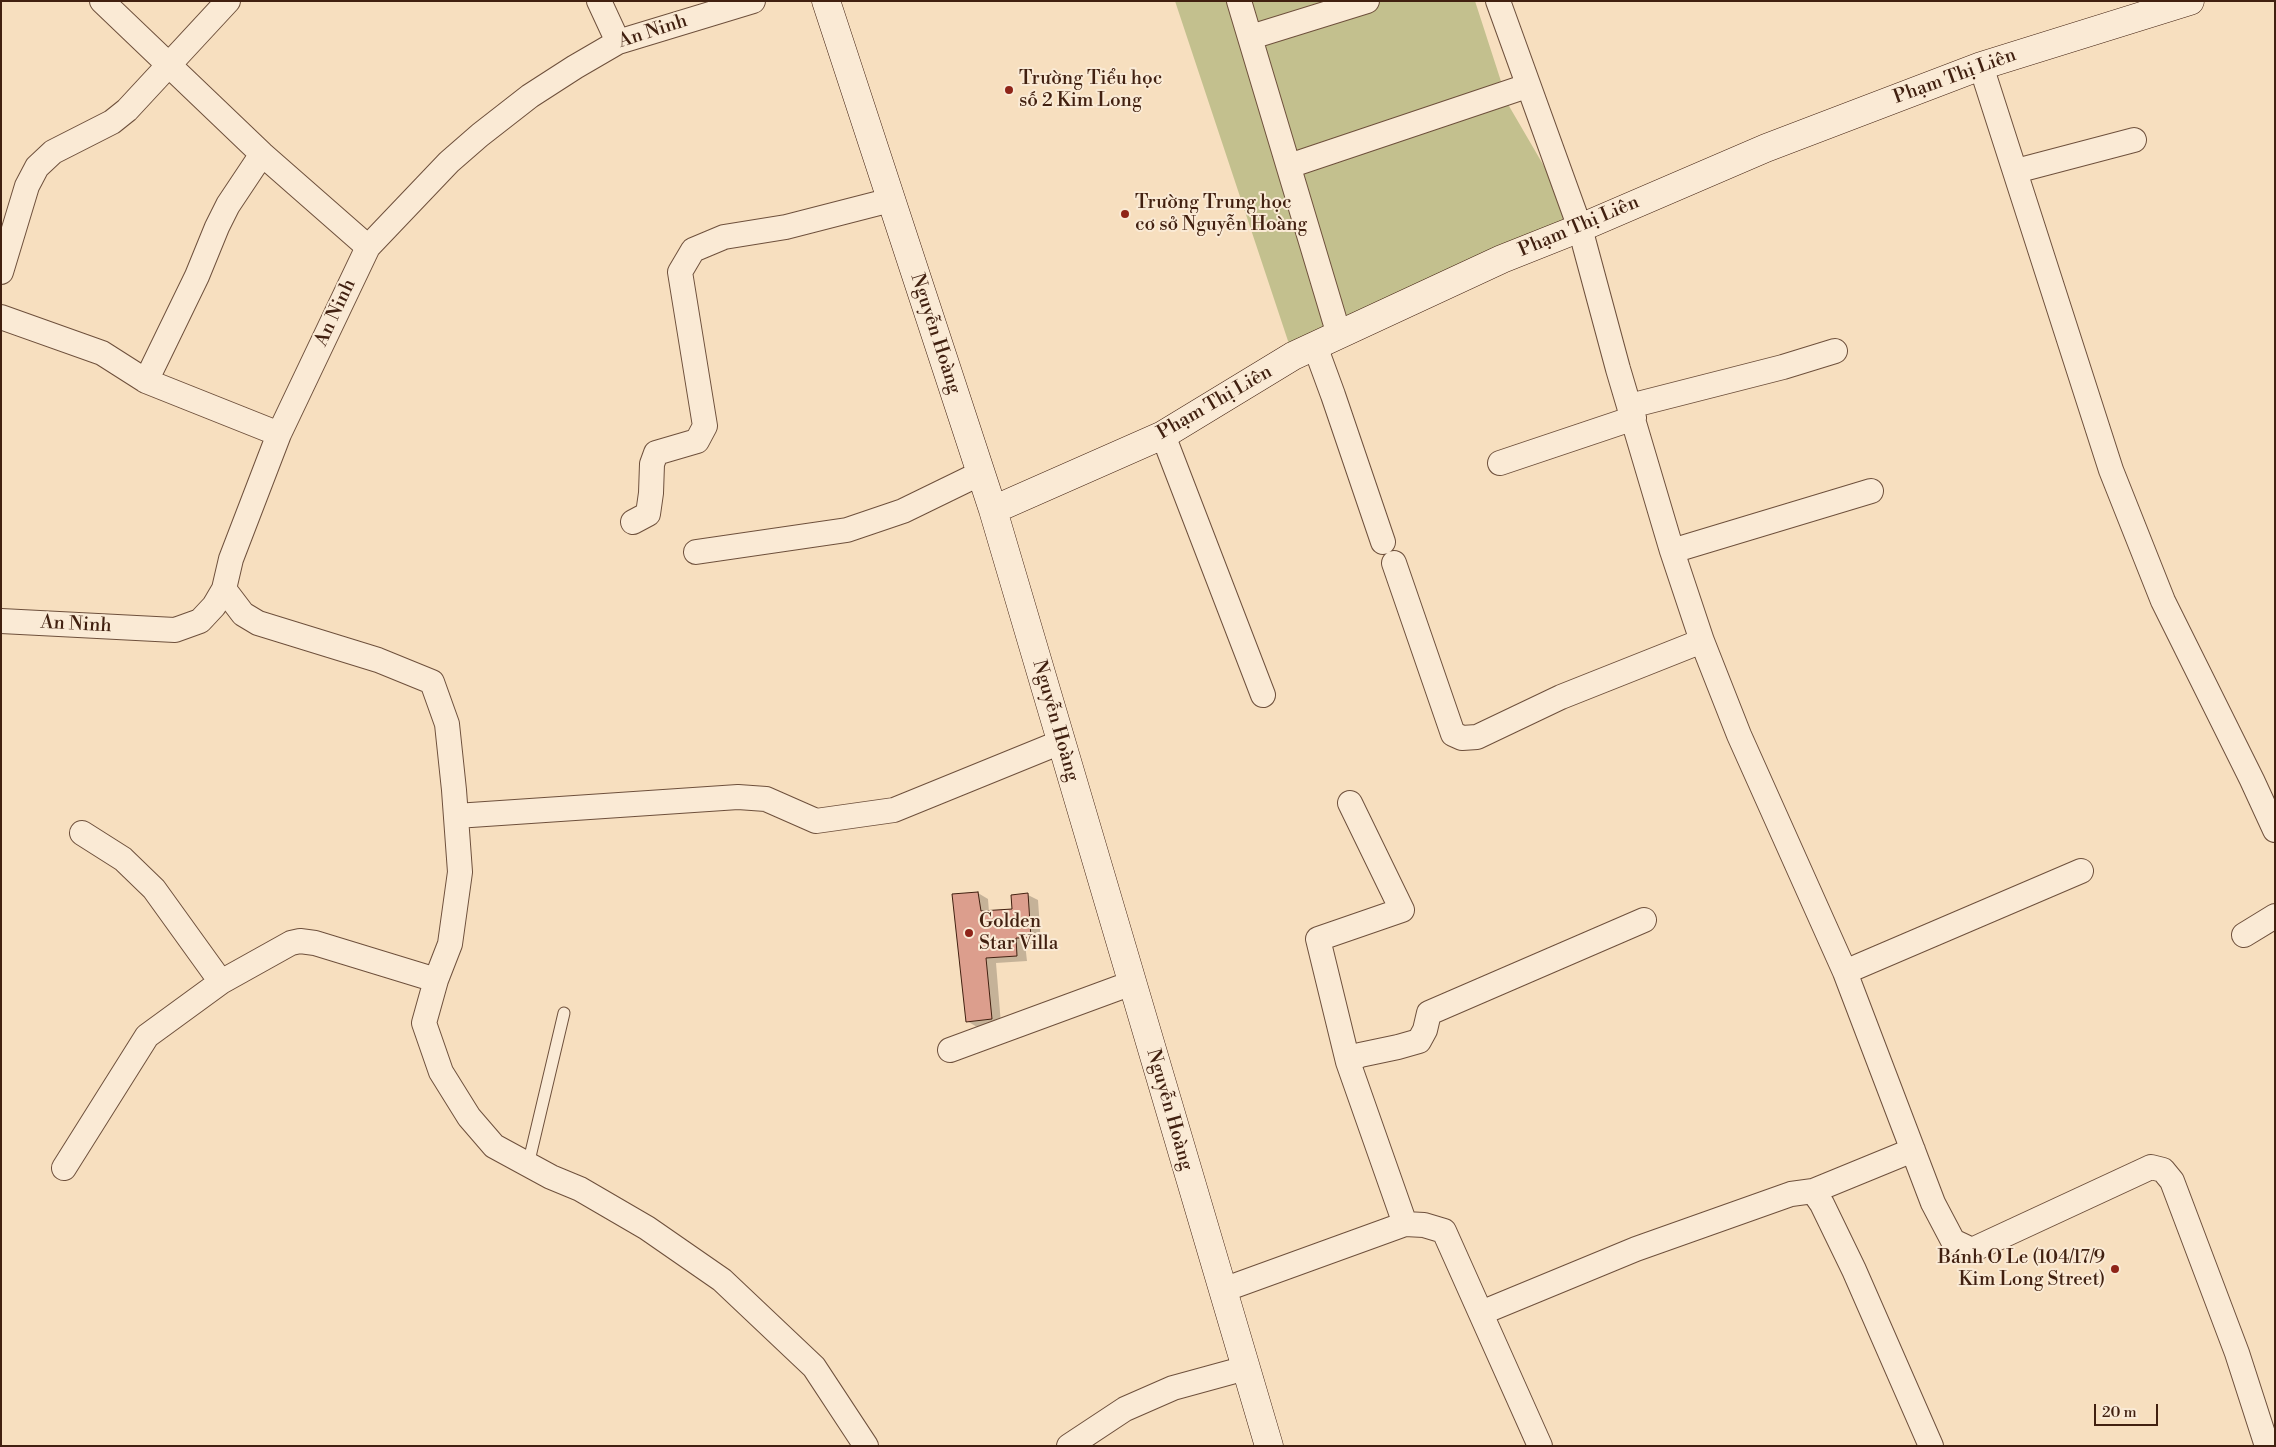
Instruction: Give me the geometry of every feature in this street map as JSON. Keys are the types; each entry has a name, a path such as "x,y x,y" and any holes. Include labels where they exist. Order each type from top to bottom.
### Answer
{"street":[{"path":"102,1 262,154 368,247"},
{"path":"1,272 27,186 37,167 53,152 112,122 128,110 228,1"},
{"path":"599,1 618,42"},
{"name":"An Ninh","path":"1,621 175,630 200,621 214,606 224,589 231,559 279,434 368,247 449,162 530,96 618,42 753,1"},
{"name":"Nguyễn Hoàng","path":"826,1 993,510 1268,1446"},
{"path":"1238,1 1251,37 1289,166 1327,341 1334,395 1453,734 1462,738 1477,737 1562,697 1702,642"},
{"path":"1251,37 1367,1"},
{"path":"1498,1 1527,86 1580,228 1600,307 1672,551 1702,642 1739,735 1846,972 1933,1203 1953,1241 1972,1250 2151,1167 2163,1170 2172,1181 2237,1353 2267,1446"},
{"name":"Phạm Thị Liên","path":"993,510 1163,435 1294,356 1502,259 1580,228 1766,148 1981,66 2190,1"},
{"path":"1981,66 2114,479 2163,601 2275,830"},
{"path":"1289,166 1527,86"},
{"path":"2016,171 2134,140"},
{"path":"146,381 197,276 228,205 262,154"},
{"path":"633,522 648,514 652,464 656,453 697,441 705,426 680,272 693,250 724,237 786,227 891,200"},
{"path":"1,317 102,353 146,381 279,434"},
{"path":"1500,463 1632,412 1835,351"},
{"path":"1163,435 1263,695"},
{"path":"696,552 846,530 903,511 981,473"},
{"path":"1672,551 1871,491"},
{"path":"224,589 243,614 258,623 378,660 432,682 447,724 460,872 450,944 436,980 424,1023 441,1072 468,1117 494,1146 550,1177 580,1189 648,1228 722,1280 814,1368 866,1446"},
{"path":"456,816 738,797 766,799 816,820 894,810 1061,742"},
{"path":"1350,803 1402,910 1318,939 1348,1062 1405,1224"},
{"path":"82,833 122,859 154,889 221,982"},
{"path":"1846,972 2081,871"},
{"path":"2244,935 2275,916"},
{"path":"1348,1062 1360,1055 1419,1041 1426,1030 1429,1013 1644,920"},
{"path":"64,1168 147,1036 221,982 291,943 300,941 315,943 436,980"},
{"path":"950,1050 1132,983"},
{"path":"1481,1314 1636,1249 1791,1194 1812,1191 1913,1150"},
{"path":"1812,1191 1826,1211 1854,1270 1931,1446"},
{"path":"1223,1290 1405,1224 1424,1225 1444,1232 1540,1446"},
{"path":"1069,1446 1125,1409 1173,1388 1246,1368"}],"lane":[{"path":"528,1165 564,1013"}],"shaded area":[{"path":"1175,1 1475,1 1509,106 1580,228 1293,356"}],"building":[{"path":"978,892 981,911 1012,909 1011,895 1028,893 1031,938 1016,938 1017,956 986,958 992,1019 966,1022 952,894"}],"place":[{"name":"Trường Tiểu học số 2 Kim Long","path":"1009,90"},
{"name":"Trường Trung học cơ sở Nguyễn Hoàng","path":"1125,214"},
{"name":"Golden Star Villa","path":"969,933"},
{"name":"Bánh O Le (104/17/9 Kim Long Street)","path":"2115,1269"}]}
